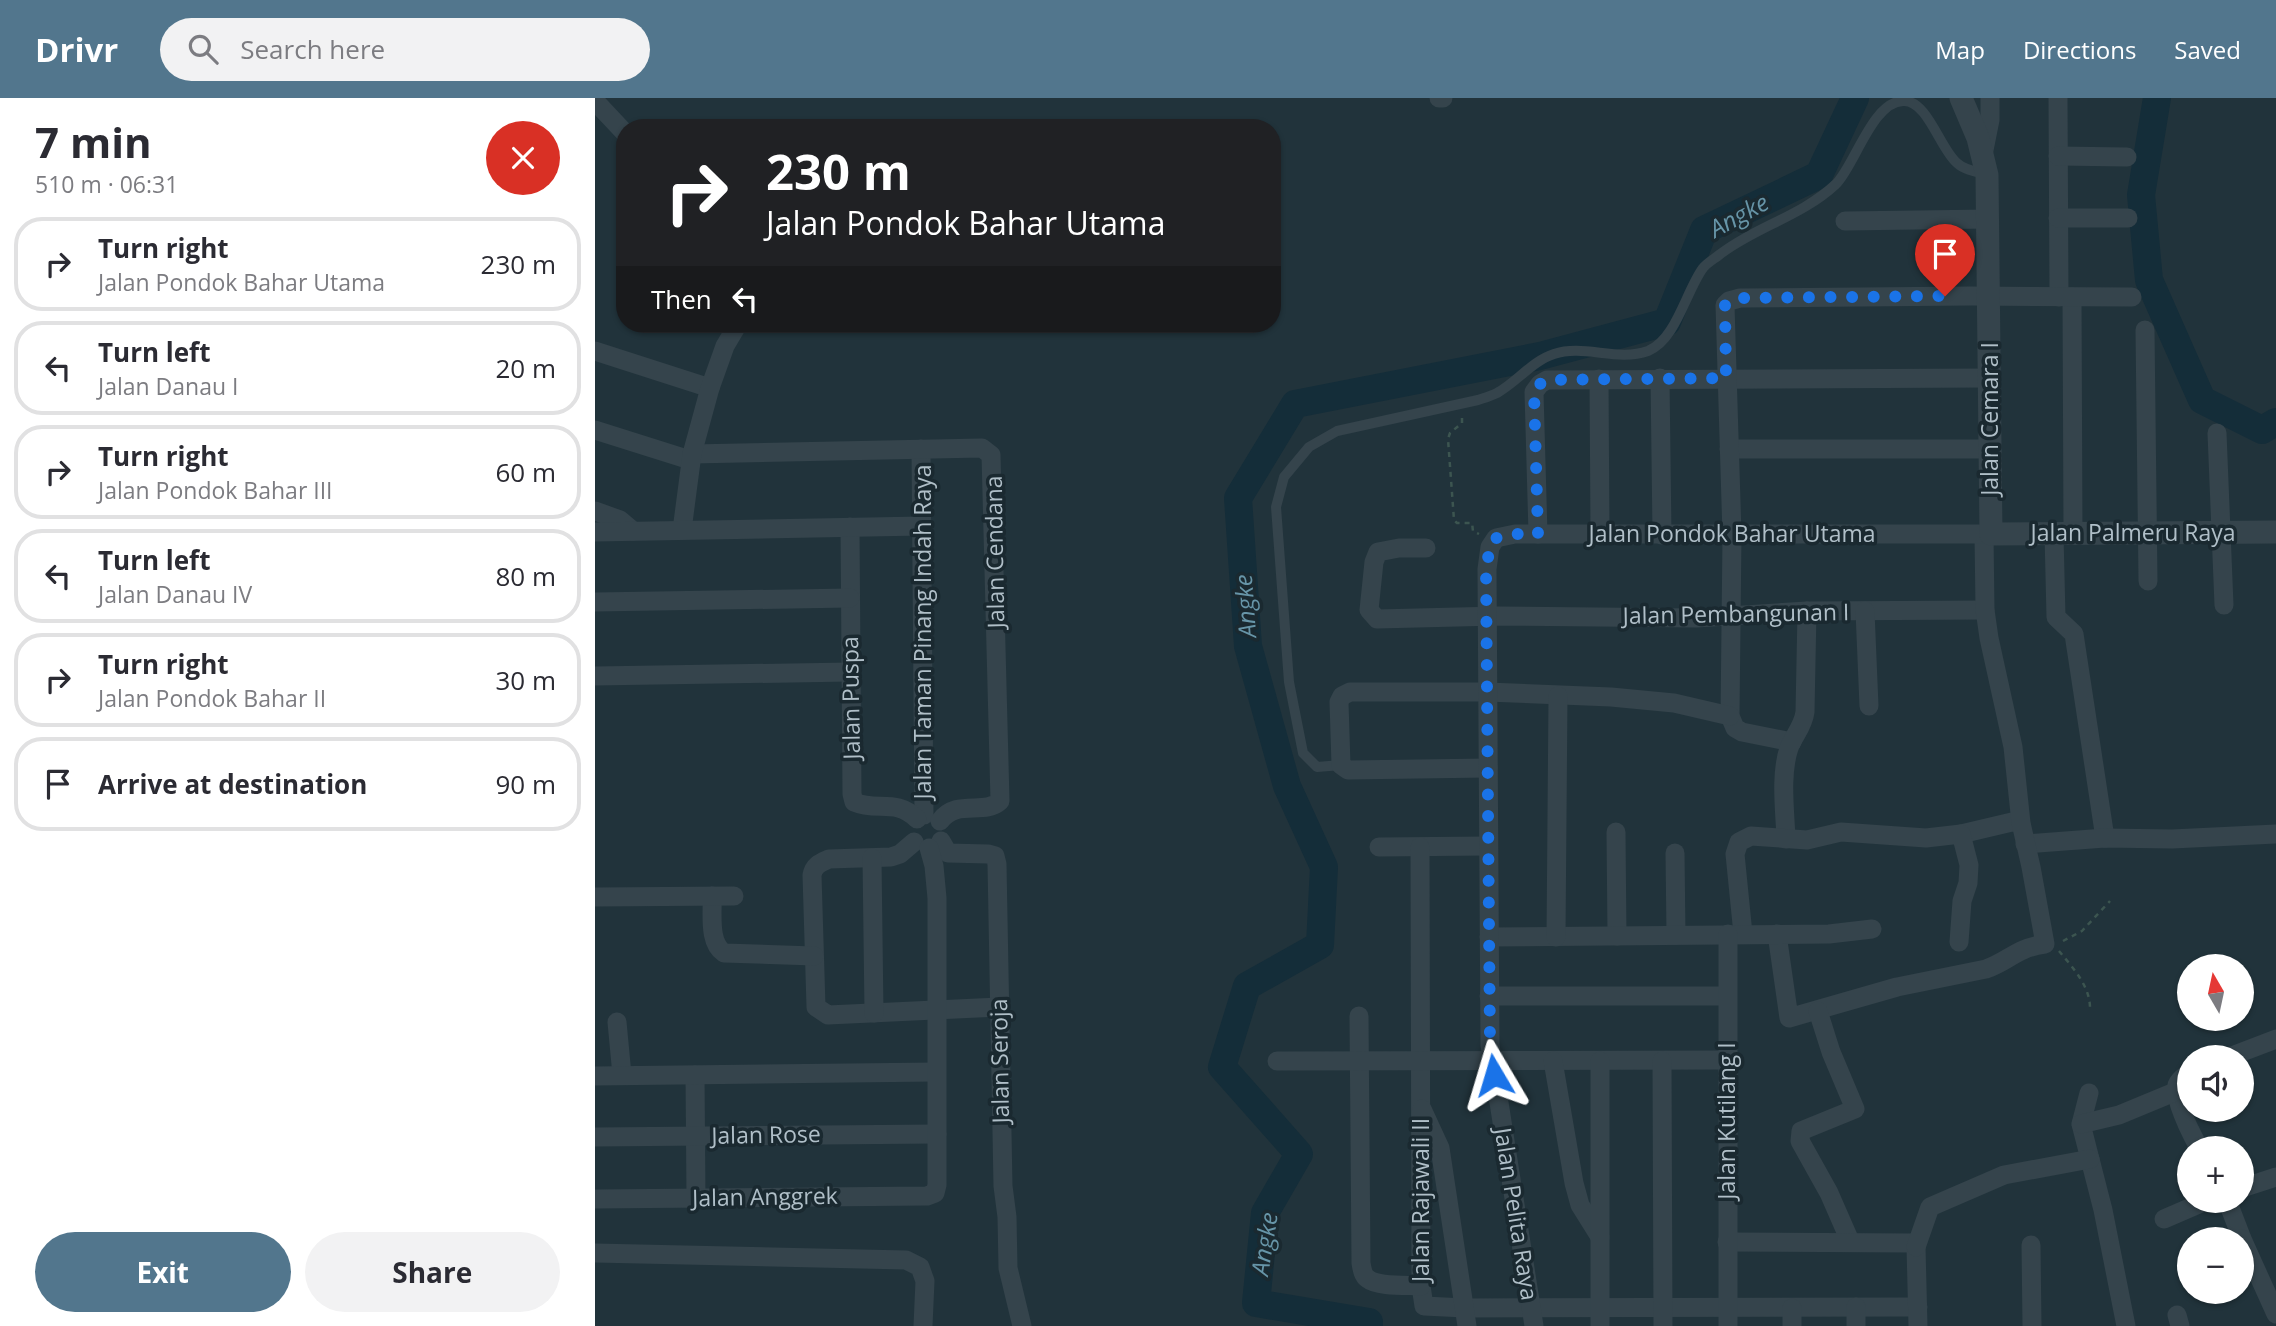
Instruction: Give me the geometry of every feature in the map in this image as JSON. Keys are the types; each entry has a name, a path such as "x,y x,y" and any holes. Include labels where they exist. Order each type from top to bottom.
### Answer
{"street":[{"name":"Jalan Cemara I","path":"1818,1011 1897,987 1986,969 1997,965 2011,954 2045,944 2021,823 2013,747 1985,610 1990,449 1989,219 1985,165 1961,98"},
{"path":"1985,165 1990,98"},
{"path":"2057,98 2058,218 2065,297 2064,533 2056,617 2074,634 2105,838"},
{"path":"595,101 616,123"},
{"path":"2058,156 2127,157"},
{"path":"2058,218 2128,218"},
{"path":"1845,221 1989,219"},
{"path":"1793,742 1742,732 1735,729 1730,716 1732,535 1725,305 1740,298 2132,297"},
{"path":"2145,330 2148,581"},
{"path":"682,530 691,457 710,388 725,346 733,333"},
{"path":"595,351 710,388"},
{"path":"1660,378 1663,535"},
{"path":"1538,534 1534,392 1547,380 1990,378"},
{"path":"1599,379 1601,534"},
{"name":"Jalan Cendana","path":"595,430 691,457 921,449 988,450 993,461 1000,801 993,806 954,809 927,831"},
{"path":"2217,433 2224,605"},
{"name":"Jalan Taman Pinang Indah Raya","path":"921,449 927,831 937,898 935,1193"},
{"path":"1729,449 1990,449"},
{"path":"595,511 619,520 633,531"},
{"path":"595,532 922,526"},
{"name":"Jalan Puspa","path":"850,527 850,672 854,803 862,806 899,807 909,811 927,831"},
{"name":"Jalan Palmeru Raya","path":"1987,534 2276,532"},
{"name":"Jalan Pondok Bahar Utama","path":"1503,535 1987,534"},
{"name":"Jalan Pelita Raya","path":"1503,535 1496,538 1487,558 1489,996 1492,1061 1533,1317"},
{"name":"Jalan Pembangunan I","path":"1426,548 1399,548 1378,552 1374,562 1369,610 1377,619 1696,618 1807,611 1985,610"},
{"path":"595,602 850,598"},
{"path":"1807,611 1805,712 1803,726 1789,748 1785,779 1786,839 1807,841 1841,832 1926,838 1961,834 2012,822 2021,823"},
{"path":"1865,611 1869,706"},
{"path":"595,676 850,672"},
{"path":"1488,768 1348,770 1341,765 1339,702 1342,696 1350,692 1611,696 1674,703 1730,716"},
{"path":"1556,937 1558,695"},
{"path":"927,831 900,854 829,859 813,869 815,1000 818,1010 828,1015 999,1007"},
{"name":"Jalan Seroja","path":"927,831 948,853 995,856 1007,1256 1010,1281 1022,1326"},
{"path":"1616,832 1617,936"},
{"path":"1959,942 1962,901 1968,883 1969,865 1961,834"},
{"path":"2025,844 2105,838 2172,839 2276,834"},
{"name":"Jalan Kutilang I","path":"1727,1317 1727,996 1735,934 1735,853 1737,845 1751,836 1786,839"},
{"path":"1379,847 1488,846"},
{"name":"Jalan Rajawali II","path":"1420,848 1421,1286 1424,1306 1466,1317 1918,1317"},
{"path":"1675,853 1676,935"},
{"path":"872,858 874,1013"},
{"path":"595,897 734,897"},
{"path":"712,897 713,937 717,948 724,953 814,956"},
{"path":"1489,937 1829,934 1872,929"},
{"path":"1777,934 1789,1018 1818,1011 1831,1052 1855,1109 1801,1131 1800,1142 1829,1192 1850,1241"},
{"path":"1489,996 1727,996"},
{"path":"1359,1016 1363,1274 1368,1280 1377,1283 1421,1286"},
{"path":"617,1022 622,1075"},
{"path":"2254,1047 2276,1039"},
{"path":"1277,1061 1727,1060"},
{"path":"1553,1061 1574,1183 1580,1205 1600,1237"},
{"path":"1600,1061 1600,1317"},
{"path":"1663,1061 1663,1317"},
{"path":"595,1076 936,1072"},
{"path":"695,1075 697,1198"},
{"path":"2081,1124 2119,1115 2177,1091"},
{"path":"2089,1093 2081,1124 2103,1210 2126,1326"},
{"path":"1420,1105 1440,1148 1466,1317"},
{"name":"Jalan Rose","path":"595,1137 937,1134"},
{"path":"1918,1317 1916,1247 1930,1207 2004,1175 2090,1159"},
{"path":"2254,1184 2276,1177"},
{"path":"1574,1183 1600,1179"},
{"name":"Jalan Anggrek","path":"595,1199 927,1196 935,1193"},
{"path":"2164,1219 2178,1213"},
{"path":"1727,1242 1908,1241 1916,1247"},
{"path":"2031,1245 2032,1326"},
{"path":"595,1253 906,1260 920,1268 925,1281 923,1326"},
{"path":"2254,1265 2276,1314"}],"lane":[{"path":"1341,765 1317,767 1303,753 1294,716 1286,646 1276,507 1284,478 1309,447 1336,431 1460,404 1497,393 1542,358 1555,353 1569,351 1625,355 1650,350 1665,338 1703,267 1735,243 1805,208 1837,182 1878,117 1890,104 1903,101 1913,103 1924,114 1943,146 1958,164 1985,165"}],"path":[{"path":"1460,404 1462,423 1450,433 1448,439 1454,520 1457,523 1472,523 1473,531 1477,534 1503,535"},
{"path":"2090,1008 2090,995 2086,987 2053,946 2082,931 2110,901"}],"waterway":[{"name":"Angke","path":"1369,1326 1369,1322 1256,1303 1265,1213 1299,1154 1222,1067 1247,986 1320,945 1324,867 1287,786 1248,646 1238,498 1295,404 1540,356 1667,322 1704,230 1819,175 1855,98"},
{"name":"Angke","path":"2157,98 2141,195 2149,280 2202,400 2262,430 2276,422"}],"route":[{"path":"1494,1075 1490,1045 1486,569 1490,547 1496,538 1503,535 1538,534 1534,392 1547,380 1726,378 1725,305 1740,298 1945,296"}]}
